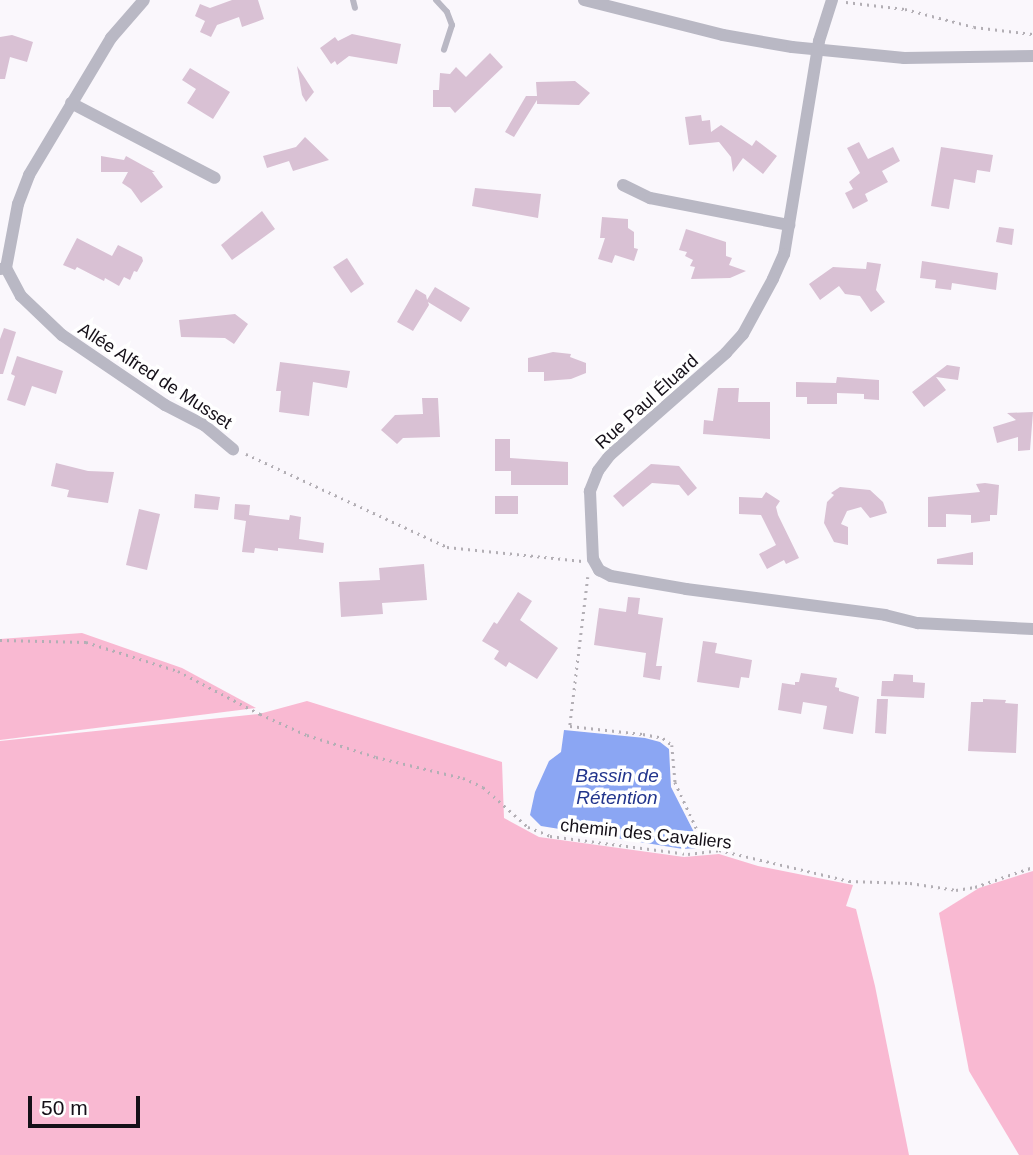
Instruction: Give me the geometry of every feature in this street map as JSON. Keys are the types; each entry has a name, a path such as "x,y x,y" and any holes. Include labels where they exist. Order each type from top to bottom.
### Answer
{"street":[{"path":"3,268 18,204 29,175 111,38 144,0"},
{"path":"584,0 723,35 817,49 904,58 1033,57"},
{"name":"Rue Paul Éluard","path":"595,565 589,511 590,491 598,471 610,455 708,371 743,334 773,279 783,254 817,49 832,0"},
{"path":"71,103 215,178"},
{"path":"623,185 650,198 789,225"},
{"name":"Allée Alfred de Musset","path":"3,268 21,296 62,335 165,405 204,425 233,449"},
{"path":"595,565 611,576 686,589 885,615 918,623 1033,629"}],"lane":[{"path":"436,0 447,12 452,25 444,50"}],"path":[{"path":"832,0 905,9 974,27 1033,34"},
{"path":"233,449 447,547 595,565"},
{"path":"595,565 588,572 570,726 643,734 663,738 672,745 675,782 707,852"},
{"name":"chemin des Cavaliers","path":"0,640 86,642 178,671 307,735 376,757 463,778 483,787 528,827 550,835 688,854 719,850 849,881 909,883 956,890 975,887 1033,867"}],"shaded area":[{"path":"82,633 182,668 256,708 0,740 0,639"},
{"path":"307,701 502,762 504,818 539,837 684,857 719,854 758,866 853,885 846,906 856,909 875,986 909,1155 0,1155 0,741 259,714"},
{"path":"1033,871 1033,1155 1019,1155 969,1071 939,913 979,888"}],"water":[{"name":"Bassin de Rétention","path":"564,730 645,738 660,742 669,749 671,787 699,842 697,848 683,849 541,826 530,815 535,792 549,761 561,752"}],"building":[{"path":"232,0 258,0 264,19 242,27 239,17 217,25 211,37 200,32 205,21 195,16 200,4 210,8"},
{"path":"352,34 401,44 397,64 349,56 337,65 335,61 331,64 320,48 335,37 338,41"},
{"path":"12,35 33,42 27,62 10,57 5,79 0,79 0,37"},
{"path":"490,53 503,67 455,113 450,107 433,107 433,90 439,90 440,73 450,74 456,67 466,77"},
{"path":"297,66 314,92 306,102 302,95"},
{"path":"190,68 230,92 213,119 187,103 196,89 182,80"},
{"path":"575,81 590,93 579,105 537,104 537,100 514,137 505,132 526,96 537,96 536,82"},
{"path":"701,115 702,121 710,120 711,132 721,125 752,146 756,140 777,156 763,174 743,158 733,172 731,157 719,142 689,145 685,117"},
{"path":"305,137 329,160 293,171 289,161 267,168 263,156 296,147"},
{"path":"859,142 868,159 893,147 900,161 882,171 888,182 865,194 868,201 853,209 845,193 853,189 849,182 860,173 847,148"},
{"path":"941,147 993,155 990,172 977,170 975,183 954,179 949,209 931,206"},
{"path":"101,156 124,160 126,156 155,172 152,172 163,187 141,203 131,189 122,183 128,172 101,172"},
{"path":"475,188 541,194 538,218 472,206"},
{"path":"262,211 275,229 232,260 221,245"},
{"path":"602,217 628,219 628,228 634,232 634,248 638,249 634,261 615,255 612,263 598,259 605,238 600,238"},
{"path":"999,227 1014,229 1012,245 996,242"},
{"path":"686,229 726,242 726,256 732,258 729,265 746,271 730,278 691,279 695,267 690,266 693,260 685,256 687,252 679,250"},
{"path":"77,238 112,256 118,245 142,257 143,261 130,280 124,277 119,286 105,278 104,281 77,267 75,270 63,265"},
{"path":"347,258 364,284 351,293 333,267"},
{"path":"922,261 998,273 996,290 952,283 951,290 935,288 936,280 920,278"},
{"path":"867,262 881,264 876,290 885,302 871,312 860,296 845,294 839,286 820,300 809,284 833,267 866,269"},
{"path":"435,287 470,308 461,322 428,302 429,305 413,331 397,322 416,289 426,295 427,300"},
{"path":"235,314 248,324 234,344 225,338 181,337 179,320"},
{"path":"4,328 16,332 3,374 0,374 0,339"},
{"path":"553,352 571,354 570,357 586,363 586,373 571,379 544,381 544,372 528,372 528,358"},
{"path":"17,356 63,371 56,394 32,386 25,406 7,400 15,376 11,374"},
{"path":"280,362 350,371 347,388 313,382 309,416 279,412 281,391 276,391"},
{"path":"947,365 960,367 958,380 936,377 946,390 924,407 912,392"},
{"path":"837,377 879,380 879,400 864,399 864,394 837,393 837,404 807,404 807,397 796,397 796,382 836,383"},
{"path":"718,388 739,388 738,402 770,402 770,439 703,434 704,420 713,421"},
{"path":"422,398 438,398 440,437 403,438 397,444 381,430 395,415 423,414"},
{"path":"1033,412 1030,450 1018,451 1018,437 997,443 993,427 1016,420 1007,413"},
{"path":"495,439 510,439 510,458 568,462 568,485 511,485 511,471 495,471"},
{"path":"56,463 88,471 114,472 108,503 67,497 69,490 51,486"},
{"path":"651,464 679,466 697,488 688,496 679,485 652,483 623,507 613,496"},
{"path":"976,484 999,485 997,515 990,515 990,521 971,523 971,515 946,514 946,527 928,527 928,497 980,492"},
{"path":"840,487 870,490 883,502 887,513 870,518 861,507 847,511 841,524 848,527 848,545 834,542 824,523 827,502 834,495 831,493"},
{"path":"766,492 780,501 776,507 778,515 799,558 786,564 784,560 767,569 759,554 776,545 761,515 739,514 739,497 762,498"},
{"path":"195,494 220,497 218,510 194,508"},
{"path":"495,496 518,496 518,514 495,514"},
{"path":"235,504 250,505 249,515 289,520 290,515 301,517 299,539 324,543 323,553 278,548 278,551 255,548 254,553 242,552 246,521 234,519"},
{"path":"139,509 160,514 147,570 126,565"},
{"path":"973,552 973,565 937,564 937,559"},
{"path":"424,564 427,600 382,603 383,614 341,617 339,582 380,580 379,568"},
{"path":"518,592 532,601 520,620 558,648 537,679 509,662 506,667 494,659 499,651 482,641"},
{"path":"628,597 640,598 638,614 663,618 656,666 662,666 660,680 643,677 646,653 594,645 599,608 626,612"},
{"path":"703,641 717,643 715,653 752,660 749,678 741,677 739,688 697,682"},
{"path":"801,673 837,678 835,687 839,688 839,691 859,697 853,734 823,729 827,706 803,702 801,714 778,710 782,683 795,685 795,682 799,682"},
{"path":"894,674 913,675 913,682 925,683 924,698 881,696 882,681 893,681"},
{"path":"877,699 888,699 886,734 875,733"},
{"path":"983,699 1006,700 1005,703 1018,704 1016,753 968,751 971,702 983,702"}]}
